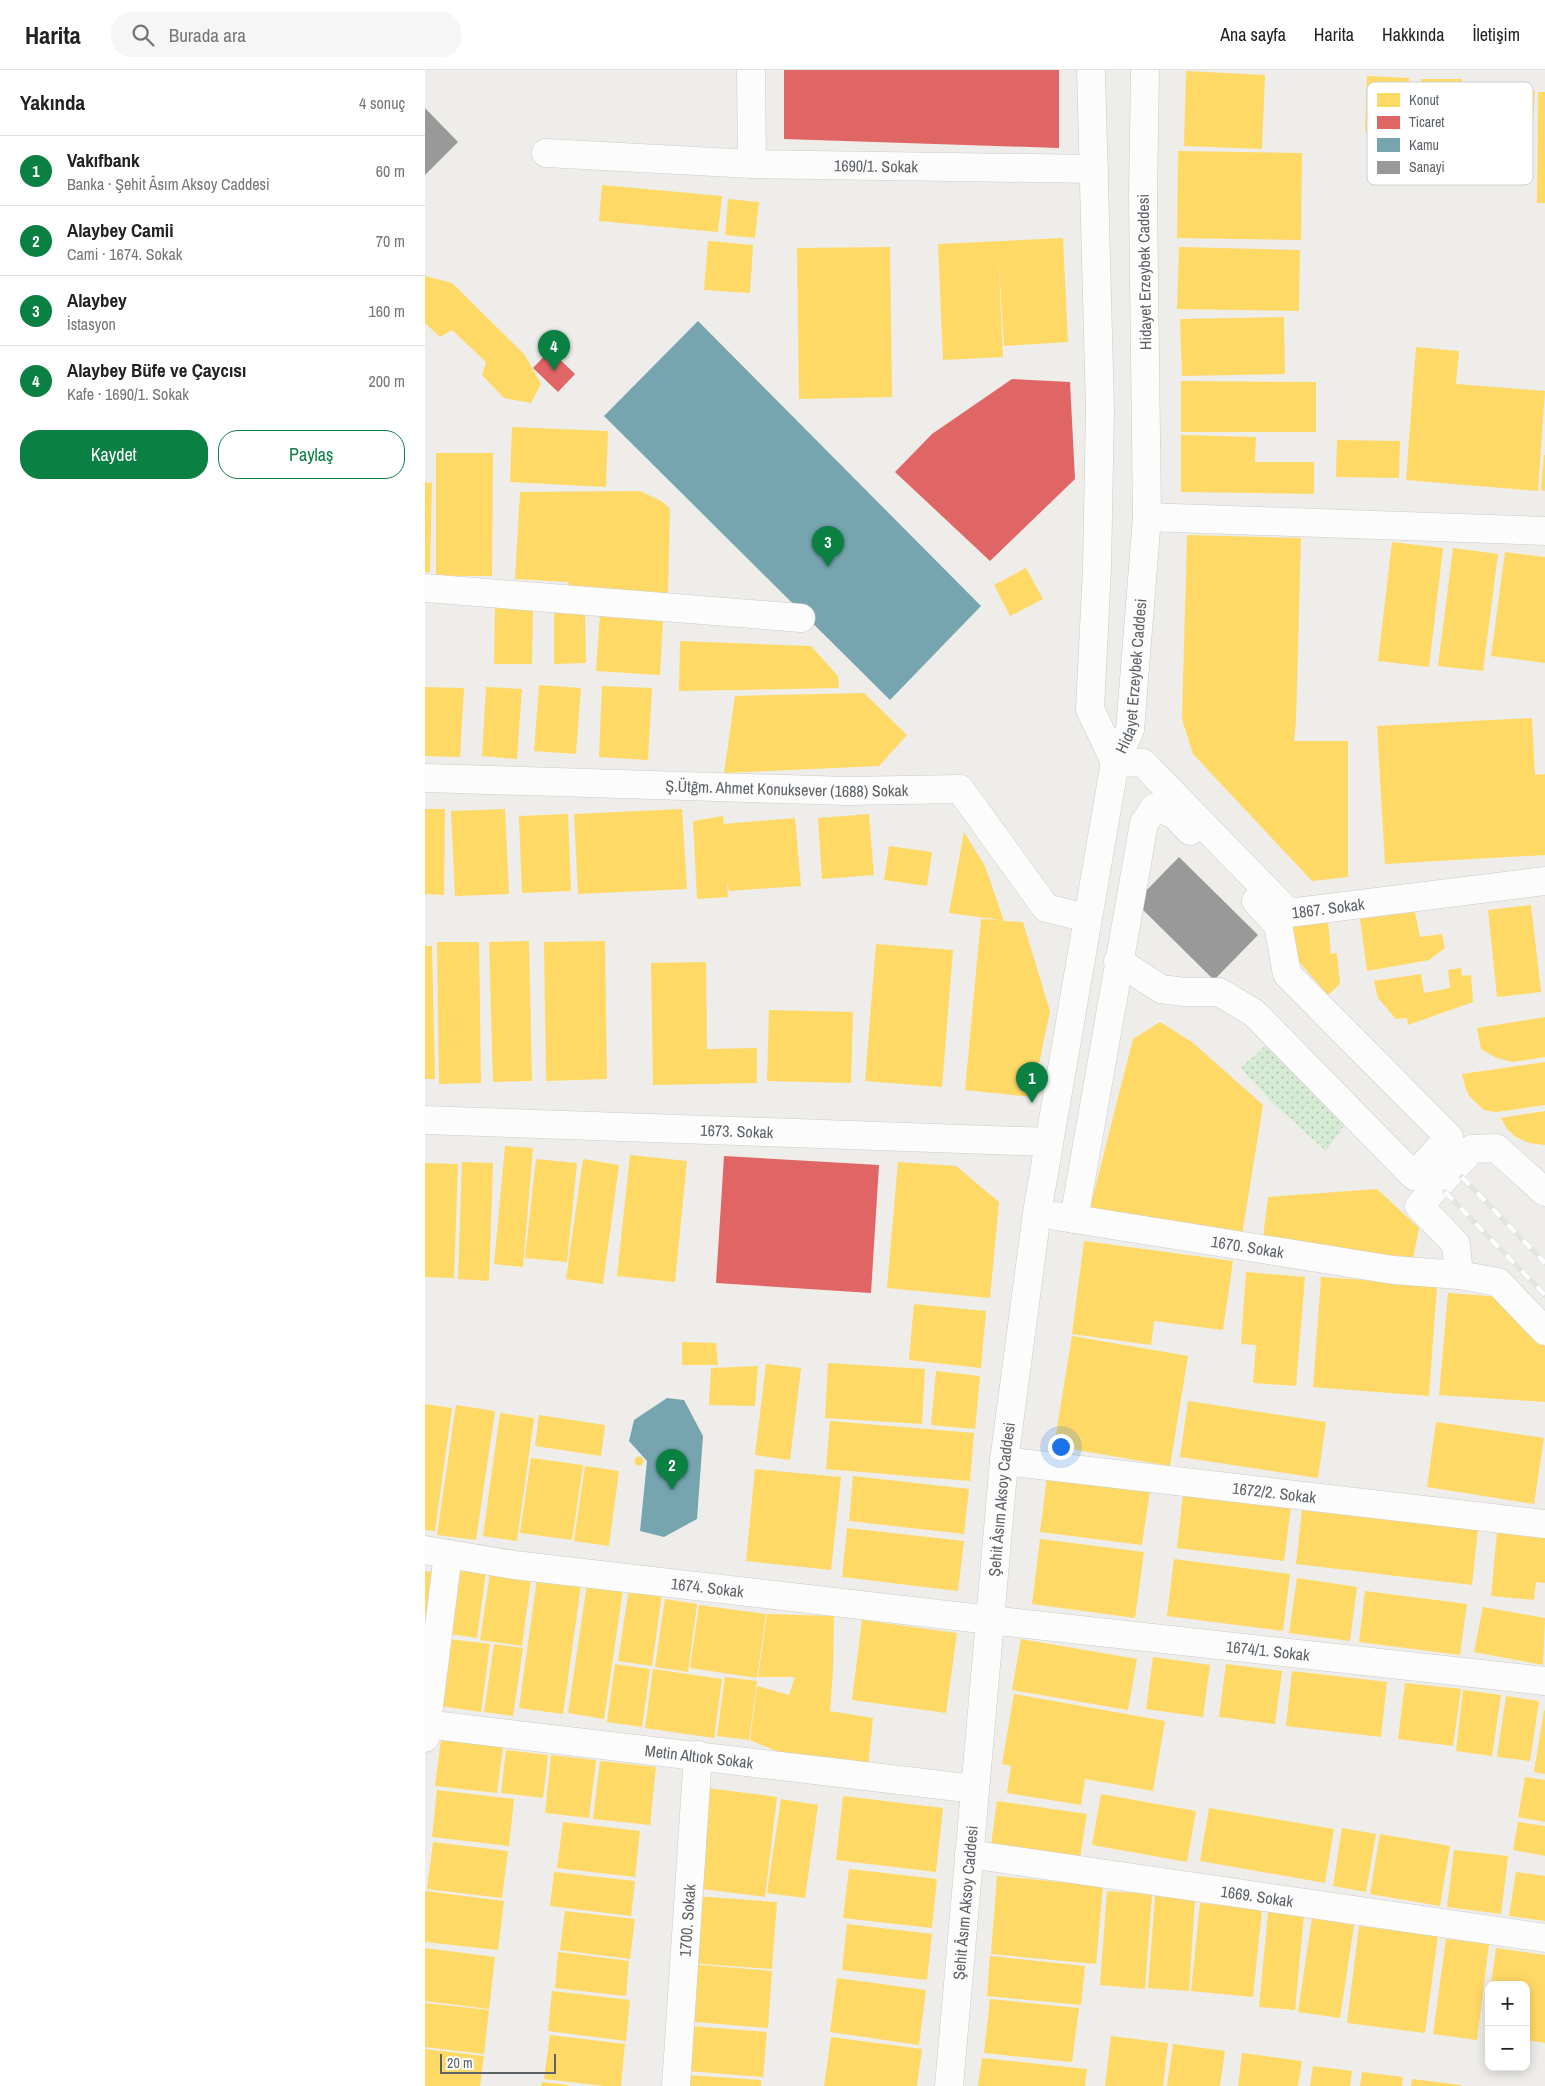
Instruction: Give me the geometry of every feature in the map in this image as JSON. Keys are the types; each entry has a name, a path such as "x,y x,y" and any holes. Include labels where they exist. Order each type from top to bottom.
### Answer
{"street":[{"path":"751,70 752,164"},
{"name":"Hidayet Erzeybek Caddesi","path":"1091,70 1100,409 1097,568 1090,709 1115,762"},
{"name":"Hidayet Erzeybek Caddesi","path":"1115,762 1130,730 1147,517 1143,196 1145,70"},
{"name":"1690/1. Sokak","path":"547,152 752,164 1094,169"},
{"path":"1147,517 1545,532"},
{"path":"425,588 801,618"},
{"name":"1867. Sokak","path":"1115,762 1143,763 1289,913 1545,880"},
{"name":"Şehit Âsım Aksoy Caddesi","path":"949,2086 1004,1461 1037,1213 1115,762"},
{"name":"Ş.Ütğm. Ahmet Konuksever (1688) Sokak","path":"425,778 847,791 960,789 1046,908 1087,918"},
{"path":"1073,1219 1118,961 1144,823 1155,806 1174,814 1278,925 1287,974 1449,1137 1414,1176 1254,1013 1219,992 1183,992 1161,989 1118,961"},
{"name":"1673. Sokak","path":"425,1120 1049,1142"},
{"path":"1459,1275 1455,1244 1419,1206 1472,1148 1496,1148 1545,1192"},
{"name":"1670. Sokak","path":"1037,1213 1384,1269 1459,1275 1498,1282 1545,1332"},
{"name":"1672/2. Sokak","path":"1004,1461 1545,1524"},
{"path":"426,1729 436,1552"},
{"name":"1674. Sokak","path":"436,1552 514,1565 990,1620"},
{"name":"1674/1. Sokak","path":"990,1620 1545,1681"},
{"name":"Metin Altıok Sokak","path":"426,1729 698,1755 975,1789"},
{"name":"1700. Sokak","path":"675,2086 698,1755"},
{"name":"1669. Sokak","path":"969,1854 1545,1938"}],"green space":[{"path":"1266,1045 1349,1118 1326,1151 1274,1104 1241,1068"}],"building: Konut":[{"path":"1186,71 1265,75 1262,149 1184,146"},
{"path":"1367,76 1409,78 1409,82 1367,82 1367,131 1365,131"},
{"path":"1421,79 1462,79 1462,82 1421,82"},
{"path":"1533,91 1535,91 1533,122"},
{"path":"1538,92 1545,92 1545,203 1537,203"},
{"path":"1178,151 1302,153 1301,240 1177,238"},
{"path":"602,185 722,196 718,232 599,221"},
{"path":"728,199 759,202 755,238 725,235"},
{"path":"1063,238 1068,342 1004,346 998,253 1003,357 943,360 938,244"},
{"path":"708,241 753,245 750,293 704,290"},
{"path":"890,247 892,397 799,399 797,248"},
{"path":"1179,247 1300,250 1299,311 1177,309"},
{"path":"425,276 452,283 524,354 541,384 531,403 504,398 482,375 486,362 452,330 440,337 425,323"},
{"path":"1284,317 1285,374 1182,376 1180,319"},
{"path":"1416,347 1459,351 1456,384 1545,391 1538,491 1406,480"},
{"path":"1181,381 1316,382 1316,432 1181,432"},
{"path":"512,427 608,431 606,487 510,482"},
{"path":"1181,435 1256,437 1255,462 1314,462 1314,494 1181,492"},
{"path":"1337,440 1400,441 1399,478 1336,477"},
{"path":"436,453 493,453 492,576 436,576"},
{"path":"1545,455 1545,491 1541,490"},
{"path":"425,482 432,483 430,572 425,572"},
{"path":"640,491 663,502 670,509 668,594 570,592 568,582 515,579 520,492"},
{"path":"1187,535 1301,538 1294,741 1348,741 1348,877 1312,881 1193,754 1182,719"},
{"path":"1392,542 1443,548 1429,667 1378,661"},
{"path":"1453,548 1498,554 1483,671 1438,666"},
{"path":"1505,552 1545,557 1545,663 1491,656"},
{"path":"1026,568 1043,599 1010,616 994,585"},
{"path":"495,606 533,607 532,664 494,664"},
{"path":"554,610 585,610 586,663 554,664"},
{"path":"600,614 663,619 660,675 596,671"},
{"path":"680,641 811,646 838,676 839,688 679,691"},
{"path":"539,685 581,688 576,754 534,751"},
{"path":"602,686 652,688 648,760 599,757"},
{"path":"425,687 464,688 460,757 425,756"},
{"path":"486,687 522,689 517,759 482,756"},
{"path":"864,693 907,735 879,766 724,773 735,696"},
{"path":"1532,718 1535,775 1545,774 1545,855 1385,864 1377,726"},
{"path":"425,809 445,809 444,895 425,894"},
{"path":"505,809 509,894 455,896 451,811"},
{"path":"682,809 687,889 578,894 574,814"},
{"path":"568,814 571,891 522,893 519,816"},
{"path":"869,814 874,875 822,879 818,818"},
{"path":"723,816 724,824 795,818 801,886 729,891 727,881 728,897 697,899 693,821"},
{"path":"964,832 985,866 1004,921 1023,922 1050,1011 1032,1097 965,1090 981,919 1001,920 949,913"},
{"path":"889,846 932,852 927,886 884,880"},
{"path":"1531,905 1541,992 1497,997 1488,910"},
{"path":"1415,912 1420,937 1442,934 1445,948 1429,960 1367,971 1360,919"},
{"path":"1328,921 1331,954 1337,953 1340,984 1328,995 1299,962 1290,960 1286,925"},
{"path":"529,941 532,1081 493,1082 489,942"},
{"path":"605,941 607,1079 546,1081 544,942"},
{"path":"437,942 479,942 481,1083 439,1084"},
{"path":"876,944 953,950 942,1087 865,1081"},
{"path":"425,946 432,946 435,1079 425,1079"},
{"path":"706,962 707,1049 757,1048 757,1083 653,1085 651,963"},
{"path":"1461,968 1462,976 1471,975 1473,1002 1408,1025 1407,1018 1396,1019 1378,998 1374,981 1421,974 1424,993 1450,988 1448,970"},
{"path":"769,1010 853,1012 851,1083 767,1081"},
{"path":"1545,1017 1545,1057 1512,1062 1495,1057 1481,1049 1477,1028"},
{"path":"1160,1022 1192,1042 1263,1105 1242,1235 1090,1208 1133,1039"},
{"path":"1545,1062 1545,1105 1496,1112 1484,1110 1469,1096 1462,1074"},
{"path":"1545,1111 1545,1145 1529,1143 1516,1137 1507,1129 1501,1118"},
{"path":"505,1146 533,1148 523,1267 494,1264"},
{"path":"630,1155 687,1161 675,1282 617,1276"},
{"path":"536,1159 577,1163 567,1262 525,1258"},
{"path":"583,1159 619,1165 603,1284 566,1279"},
{"path":"462,1162 493,1163 489,1281 458,1279"},
{"path":"898,1162 956,1166 999,1202 990,1298 887,1288"},
{"path":"425,1163 458,1164 454,1278 425,1277"},
{"path":"1377,1189 1419,1228 1413,1259 1263,1238 1268,1197"},
{"path":"1084,1241 1233,1261 1223,1330 1154,1321 1151,1345 1072,1334"},
{"path":"1246,1272 1305,1277 1296,1386 1253,1383 1256,1345 1241,1344"},
{"path":"1321,1277 1437,1285 1429,1396 1313,1387"},
{"path":"1448,1293 1502,1297 1545,1346 1545,1402 1439,1395"},
{"path":"914,1304 986,1311 981,1368 909,1360"},
{"path":"1072,1336 1188,1356 1170,1466 1054,1446"},
{"path":"682,1342 716,1343 718,1365 682,1365"},
{"path":"828,1363 925,1369 922,1424 825,1418"},
{"path":"766,1364 801,1368 790,1460 755,1455"},
{"path":"758,1366 755,1406 709,1405 711,1368"},
{"path":"936,1371 980,1376 975,1429 931,1425"},
{"path":"1188,1401 1326,1422 1318,1478 1180,1457"},
{"path":"425,1404 452,1408 435,1531 425,1530"},
{"path":"456,1405 495,1411 476,1540 437,1535"},
{"path":"500,1413 534,1418 517,1541 483,1536"},
{"path":"539,1415 605,1425 601,1456 535,1446"},
{"path":"830,1421 974,1433 970,1481 826,1469"},
{"path":"1436,1422 1544,1438 1534,1504 1427,1487"},
{"path":"639,1457 643,1461 639,1465 635,1461"},
{"path":"531,1458 583,1465 572,1540 520,1533"},
{"path":"585,1466 619,1471 609,1546 574,1541"},
{"path":"755,1469 841,1477 831,1570 746,1561"},
{"path":"853,1476 969,1489 964,1534 849,1521"},
{"path":"1047,1477 1150,1490 1142,1545 1040,1532"},
{"path":"1183,1494 1291,1507 1284,1561 1177,1548"},
{"path":"1302,1510 1478,1530 1472,1585 1296,1564"},
{"path":"847,1528 964,1541 958,1591 842,1577"},
{"path":"1497,1532 1545,1537 1545,1583 1536,1582 1534,1600 1491,1596"},
{"path":"1040,1539 1144,1552 1135,1618 1032,1604"},
{"path":"1174,1559 1290,1574 1283,1631 1167,1616"},
{"path":"460,1567 486,1571 477,1638 450,1634"},
{"path":"425,1571 433,1572 426,1622 425,1622"},
{"path":"490,1573 531,1579 522,1646 480,1640"},
{"path":"1297,1578 1357,1587 1350,1641 1289,1633"},
{"path":"537,1579 581,1585 563,1714 519,1708"},
{"path":"587,1584 623,1589 604,1719 568,1713"},
{"path":"629,1588 662,1593 652,1666 618,1661"},
{"path":"1365,1591 1467,1604 1460,1655 1359,1642"},
{"path":"665,1599 697,1604 688,1672 655,1667"},
{"path":"699,1605 766,1614 757,1678 690,1668"},
{"path":"1483,1607 1545,1618 1543,1665 1474,1652"},
{"path":"767,1614 834,1616 830,1711 873,1718 868,1768 814,1761 776,1751 750,1740 757,1686 789,1695 795,1677 758,1677"},
{"path":"862,1620 957,1633 946,1713 852,1700"},
{"path":"449,1639 490,1644 481,1712 440,1706"},
{"path":"1021,1639 1137,1659 1128,1710 1012,1690"},
{"path":"494,1644 523,1648 513,1716 484,1712"},
{"path":"1153,1657 1210,1665 1203,1717 1146,1709"},
{"path":"615,1664 650,1669 642,1727 607,1722"},
{"path":"1226,1664 1282,1671 1275,1724 1219,1717"},
{"path":"653,1669 722,1679 714,1738 645,1728"},
{"path":"1292,1671 1387,1682 1381,1737 1286,1726"},
{"path":"725,1677 757,1681 749,1740 717,1736"},
{"path":"1405,1683 1461,1689 1453,1746 1398,1739"},
{"path":"1463,1690 1501,1695 1492,1756 1456,1751"},
{"path":"1014,1694 1165,1721 1153,1791 1085,1779 1081,1805 1007,1793 1011,1766 1002,1764"},
{"path":"1506,1696 1539,1701 1530,1761 1497,1757"},
{"path":"1545,1711 1545,1774 1534,1772"},
{"path":"441,1740 503,1747 497,1793 435,1786"},
{"path":"506,1750 548,1755 543,1798 501,1793"},
{"path":"551,1755 596,1760 589,1818 545,1813"},
{"path":"600,1761 656,1767 650,1825 593,1819"},
{"path":"1525,1777 1545,1780 1545,1822 1518,1817"},
{"path":"707,1788 777,1797 765,1897 694,1888"},
{"path":"437,1790 514,1799 509,1846 432,1837"},
{"path":"1101,1794 1196,1811 1187,1862 1092,1845"},
{"path":"843,1796 943,1808 936,1872 836,1860"},
{"path":"781,1799 818,1805 805,1898 767,1893"},
{"path":"997,1801 1087,1814 1080,1858 991,1845"},
{"path":"1209,1808 1334,1829 1325,1883 1200,1861"},
{"path":"563,1822 640,1831 635,1877 557,1868"},
{"path":"1518,1822 1545,1826 1545,1856 1513,1850"},
{"path":"1342,1828 1376,1834 1366,1892 1333,1886"},
{"path":"1380,1834 1450,1846 1440,1906 1370,1894"},
{"path":"433,1842 508,1851 502,1898 427,1889"},
{"path":"1454,1850 1508,1856 1501,1914 1447,1907"},
{"path":"849,1869 937,1879 932,1928 843,1918"},
{"path":"554,1872 635,1881 631,1916 550,1906"},
{"path":"1516,1872 1545,1876 1545,1921 1509,1916"},
{"path":"997,1876 1103,1886 1096,1964 991,1954"},
{"path":"425,1891 504,1901 498,1950 425,1942"},
{"path":"1107,1891 1152,1894 1145,1989 1100,1985"},
{"path":"695,1896 777,1902 772,1969 689,1963"},
{"path":"1155,1896 1195,1899 1189,1991 1148,1988"},
{"path":"1200,1903 1262,1909 1253,1997 1191,1991"},
{"path":"565,1911 635,1919 630,1959 560,1950"},
{"path":"1268,1912 1304,1915 1295,2010 1259,2007"},
{"path":"1312,1918 1354,1925 1340,2018 1298,2012"},
{"path":"847,1924 932,1934 927,1980 842,1970"},
{"path":"1359,1926 1438,1936 1425,2033 1347,2023"},
{"path":"1446,1939 1489,1944 1477,2040 1433,2034"},
{"path":"425,1948 495,1957 489,2009 425,2001"},
{"path":"1496,1948 1545,1955 1545,2043 1530,2041 1530,1981 1492,1981"},
{"path":"558,1952 629,1961 626,1996 555,1988"},
{"path":"990,1956 1085,1966 1081,2005 987,1996"},
{"path":"688,1964 772,1971 768,2028 684,2021"},
{"path":"837,1978 926,1990 919,2045 830,2032"},
{"path":"552,1991 630,2000 626,2041 548,2031"},
{"path":"990,1999 1079,2008 1072,2062 984,2053"},
{"path":"425,2003 489,2010 484,2054 425,2047"},
{"path":"691,2026 767,2032 763,2077 687,2071"},
{"path":"550,2035 625,2044 621,2086 604,2086 544,2079"},
{"path":"1111,2036 1168,2043 1163,2086 1105,2086"},
{"path":"831,2037 922,2049 917,2086 824,2086"},
{"path":"1173,2044 1225,2051 1220,2086 1167,2086"},
{"path":"425,2049 484,2056 480,2086 425,2086"},
{"path":"1242,2053 1302,2061 1298,2086 1238,2086"},
{"path":"982,2058 1087,2069 1085,2086 978,2086"},
{"path":"1313,2066 1352,2071 1350,2086 1310,2086"},
{"path":"1362,2072 1403,2077 1402,2086 1360,2086"},
{"path":"687,2075 761,2080 761,2086 686,2086"},
{"path":"1412,2079 1461,2085 1461,2086 1411,2086"},
{"path":"542,2082 568,2085 568,2086 541,2086"}],"building: Ticaret":[{"path":"784,70 1059,70 1059,148 784,139"},
{"path":"550,350 575,374 558,392 533,368"},
{"path":"1012,379 1070,382 1075,479 990,561 895,472 932,434"},
{"path":"724,1156 879,1165 871,1293 716,1283"}],"building: Kamu":[{"path":"698,321 981,606 890,700 604,416"},
{"path":"667,1398 684,1400 703,1436 697,1519 664,1537 640,1531 647,1461 629,1441 634,1420"}],"building: Sanayi":[{"path":"425,108 458,142 425,175"},
{"path":"1179,857 1258,935 1214,980 1135,902"}],"railway":[{"path":"1462,1177 1545,1263"},
{"path":"1445,1192 1545,1295"}],"place":[{"name":"Alaybey Büfe ve Çaycısı","path":"554,371"},
{"name":"Alaybey","path":"828,567"},
{"name":"Vakıfbank","path":"1032,1103"},
{"name":"Alaybey Camii","path":"672,1490"}]}
